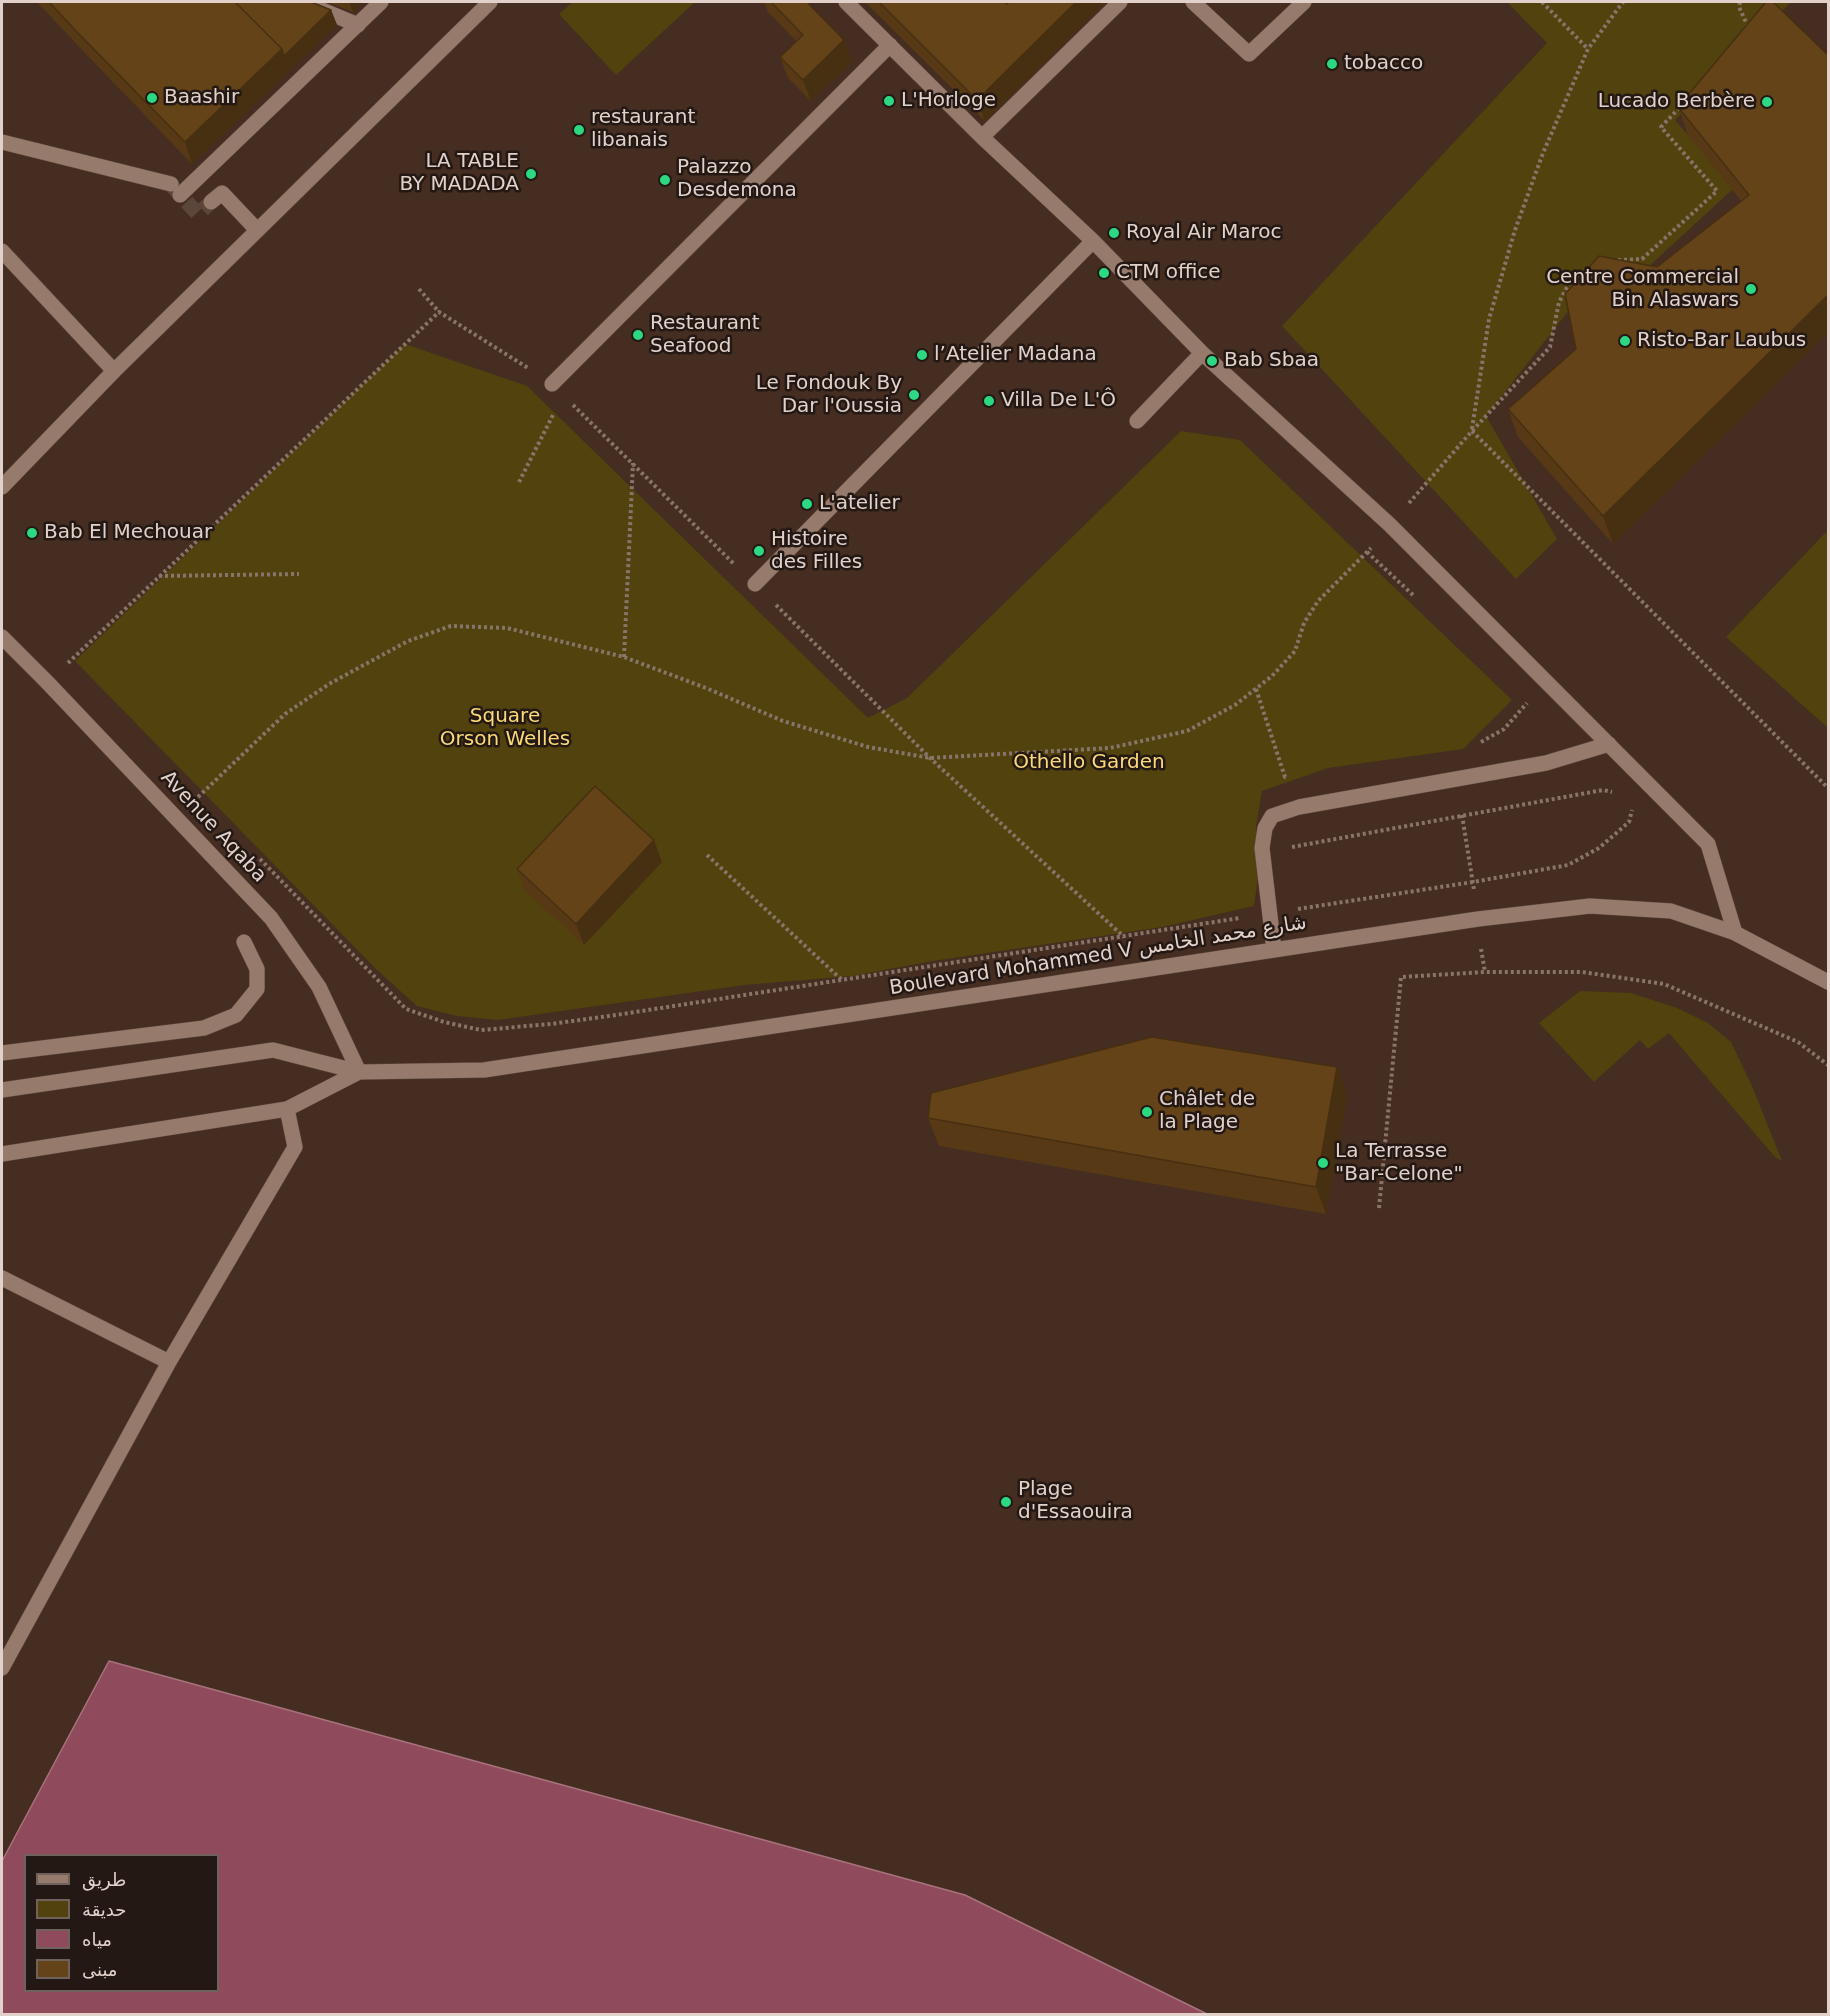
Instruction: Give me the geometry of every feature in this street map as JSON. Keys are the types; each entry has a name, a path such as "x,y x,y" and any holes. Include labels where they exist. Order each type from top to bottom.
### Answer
{"street":[{"path":"303,2 358,25"},
{"path":"2,142 175,189 381,2"},
{"path":"2,487 114,371 490,2"},
{"path":"846,2 982,137 1093,242 1207,357 1390,525 1708,844 1735,933"},
{"path":"982,137 1120,2"},
{"path":"1193,2 1249,54 1304,2"},
{"path":"552,384 890,45"},
{"path":"211,202 222,193 257,230"},
{"path":"755,584 1093,242"},
{"path":"2,251 114,371"},
{"path":"1137,421 1207,357"},
{"name":"Avenue Aqaba","path":"2,637 271,918 319,987 359,1072"},
{"path":"1274,950 1262,848 1265,828 1272,816 1299,807 1546,763 1609,744"},
{"name":"Boulevard Mohammed V شارع محمد الخامس","path":"359,1072 484,1070 1478,919 1590,906 1671,911 1735,933 1828,982"},
{"path":"2,1053 204,1028 236,1015 257,988 257,969 244,942"},
{"path":"2,1090 273,1050 359,1072"},
{"path":"2,1154 287,1109 359,1072"},
{"path":"2,1668 169,1362 295,1147 287,1109"},
{"path":"2,1278 169,1362"}],"path":[{"path":"1542,2 1588,49"},
{"path":"1472,430 1489,319 1515,230 1543,153 1588,49 1623,2"},
{"path":"1740,2 1739,7 1750,32"},
{"path":"1612,261 1642,259 1718,191 1661,127 1685,101"},
{"path":"176,819 285,714 330,684 408,641 451,626 507,628 624,657 706,688 783,721 868,747 930,758 1110,748 1187,731 1235,705 1272,676 1295,651 1304,623 1318,601 1367,552 1472,430 1550,347 1558,302 1570,282 1593,266"},
{"path":"419,289 439,312 552,384 564,395 930,758 1125,938 1129,972"},
{"path":"47,682 439,312"},
{"path":"519,482 564,395"},
{"path":"1472,430 1828,788"},
{"path":"624,657 633,463"},
{"path":"1367,552 1418,600"},
{"path":"159,576 299,574"},
{"path":"1256,689 1285,777 1295,775"},
{"path":"1474,746 1504,729 1528,703 1519,695"},
{"path":"199,796 207,804"},
{"path":"257,855 406,1009 444,1022 481,1030 551,1024 744,996"},
{"path":"707,855 843,981"},
{"path":"1379,1208 1401,977 1485,972 1582,972 1664,984 1798,1042 1828,1065"}],"green space":[{"path":"573,2 695,2 616,75 559,14"},
{"path":"1507,2 1791,2 1675,120 1734,188 1646,269 1574,304 1486,416 1557,539 1516,579 1282,326 1547,43"},
{"path":"405,344 527,386 868,718 907,698 1181,431 1240,440 1512,700 1463,749 1328,768 1262,791 1256,826 1258,878 1254,906 1162,927 933,961 852,976 744,985 498,1020 457,1016 417,1006 376,969 75,661"},
{"path":"1828,530 1828,728 1726,637"},
{"path":"1580,991 1631,993 1677,1008 1708,1023 1731,1042 1752,1086 1782,1161 1775,1157 1669,1033 1648,1049 1640,1040 1594,1082 1539,1023"}],"water":[{"path":"109,1661 965,1895 1207,2014 2,2014 2,1861"}],"building":[{"path":"49,2 235,2 282,49 185,142"},
{"path":"235,2 311,2 331,10 284,56 282,49"},
{"path":"771,2 807,2 844,40 803,80 780,57 803,35"},
{"path":"879,2 1004,2 1007,4 1009,2 1076,2 977,100"},
{"name":"Centre Commercial Bin Alaswars","path":"1766,2 1773,2 1828,55 1828,295 1603,516 1508,409 1576,349 1565,294 1599,256 1657,267 1749,195 1678,107"},
{"path":"595,786 654,840 576,924 517,869"},
{"path":"1152,1037 1337,1067 1316,1187 928,1118 931,1093"}],"tunnel":[{"path":"171,185 198,214 211,202"}],"place":[{"name":"tobacco","path":"1332,64"},
{"name":"Baashir","path":"152,98"},
{"name":"L'Horloge","path":"889,101"},
{"name":"Lucado Berbère","path":"1767,102"},
{"name":"restaurant libanais","path":"579,130"},
{"name":"LA TABLE BY MADADA","path":"531,174"},
{"name":"Palazzo Desdemona","path":"665,180"},
{"name":"Royal Air Maroc","path":"1114,233"},
{"name":"CTM office","path":"1104,273"},
{"name":"Centre Commercial Bin Alaswars","path":"1751,289"},
{"name":"Restaurant Seafood","path":"638,335"},
{"name":"Risto-Bar Laubus","path":"1625,341"},
{"name":"l’Atelier Madana","path":"922,355"},
{"name":"Bab Sbaa","path":"1212,361"},
{"name":"Le Fondouk By Dar l'Oussia","path":"914,395"},
{"name":"Villa De L'Ô","path":"989,401"},
{"name":"L'atelier","path":"807,504"},
{"name":"Bab El Mechouar","path":"32,533"},
{"name":"Histoire des Filles","path":"759,551"},
{"name":"Châlet de la Plage","path":"1147,1112"},
{"name":"La Terrasse \"Bar-Celone\"","path":"1323,1163"},
{"name":"Plage d'Essaouira","path":"1006,1502"}],"park label":[{"name":"Square Orson Welles","path":"505,728"},
{"name":"Othello Garden","path":"1089,763"}]}
